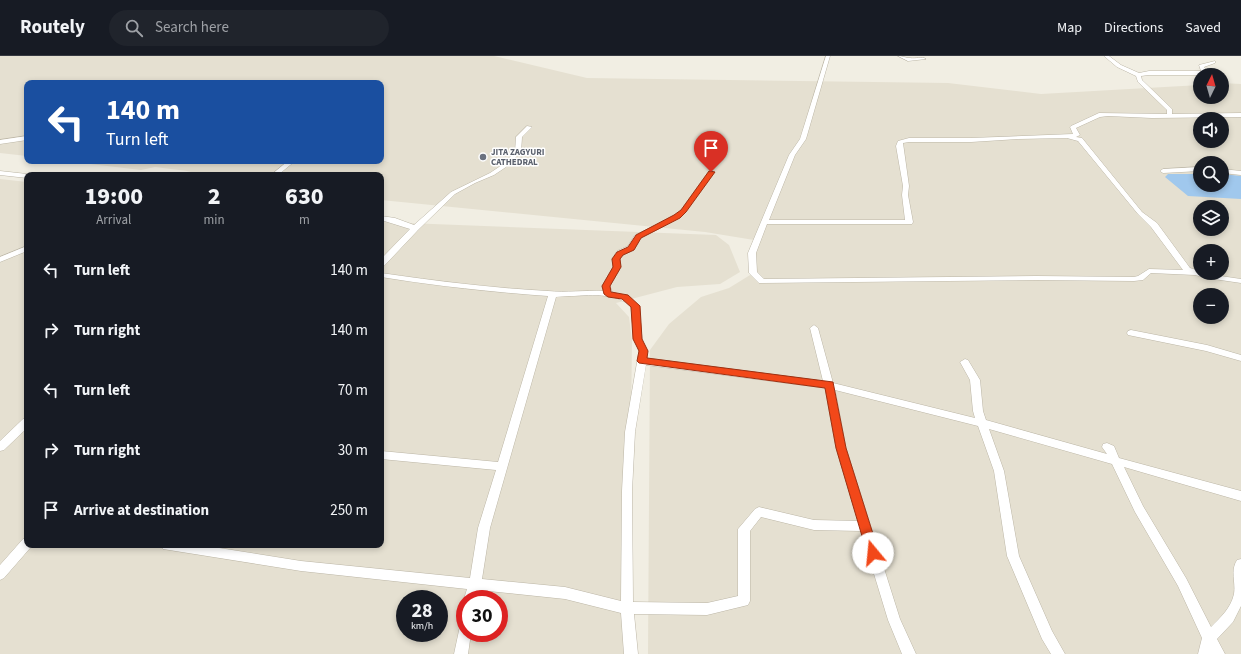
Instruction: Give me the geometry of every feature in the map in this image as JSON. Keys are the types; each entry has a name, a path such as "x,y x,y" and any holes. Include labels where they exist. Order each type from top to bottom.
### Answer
{"street":[{"path":"828,56 803,139 792,155 752,253 752,273 762,281 1036,278 1134,279 1140,278 1149,271 1193,273"},
{"path":"900,56 908,60 924,59"},
{"path":"1106,56 1119,66 1138,76 1140,81 1170,110 1169,116"},
{"path":"1138,76 1149,73 1201,73 1205,72 1201,66 1213,62"},
{"path":"1193,273 1178,260 1154,226 1140,213 1078,137 1073,127 1099,115 1108,114 1169,116 1241,114"},
{"path":"384,261 415,228 453,194 473,182 492,174 504,166 518,152 519,137 529,127"},
{"path":"764,222 909,222 905,195 906,186 899,146 900,142 909,140 1078,137"},
{"path":"0,142 24,138"},
{"path":"278,172 288,164"},
{"path":"1163,171 1193,169"},
{"path":"608,294 606,286 617,267 616,259 620,253 631,248 638,237 677,217 711,172"},
{"path":"1229,172 1241,173"},
{"path":"0,173 24,176"},
{"path":"384,219 415,228"},
{"path":"0,260 24,249"},
{"path":"384,276 453,286 553,294 608,294 625,297 635,306 638,339 643,351 630,432 627,491 627,608 631,654"},
{"path":"1229,279 1241,281"},
{"path":"473,590 484,528 501,466 553,294"},
{"path":"814,328 829,385 841,448 894,620 909,654"},
{"path":"1131,333 1207,348 1241,358"},
{"path":"642,361 829,385 982,423 1241,496"},
{"path":"965,362 975,380 978,412 999,471 1013,556 1047,635 1058,654"},
{"path":"0,447 24,425"},
{"path":"1107,446 1110,449 1139,509 1182,582 1208,638 1218,654"},
{"path":"384,455 501,466"},
{"path":"186,548 301,566 565,593 627,608 707,609 744,601 744,529 759,512 814,525 865,526"},
{"path":"0,574 24,546"},
{"path":"1204,654 1208,638 1229,618 1240,594 1239,567 1241,564"},
{"path":"461,654 463,642"}],"shaded area":[{"path":"0,56 494,56 587,78 948,83 1041,94 1193,85 1193,104 1229,104 1229,83 1241,84 1241,654 648,654 650,350 669,324 701,297 729,288 755,272 754,240 705,232 384,200 384,172 191,172 155,167 141,170 90,164 384,164 384,80 24,80 24,156 0,153"},
{"path":"0,179 24,182 24,548 384,548 384,222 716,235 729,245 740,272 720,284 677,287 616,303 629,317 632,341 628,654 0,654"}],"water":[{"path":"1168,174 1193,174 1193,192 1229,192 1229,175 1241,176 1241,199 1188,196 1165,177"}],"place":[{"name":"JITA ZAGYURI CATHEDRAL","path":"483,157"}],"route":[{"path":"711,172 677,217 638,237 635,244 631,248 620,253 616,259 617,267 606,286 608,294 625,297 635,306 638,339 643,351 642,361 829,385 841,448 873,553"}]}
